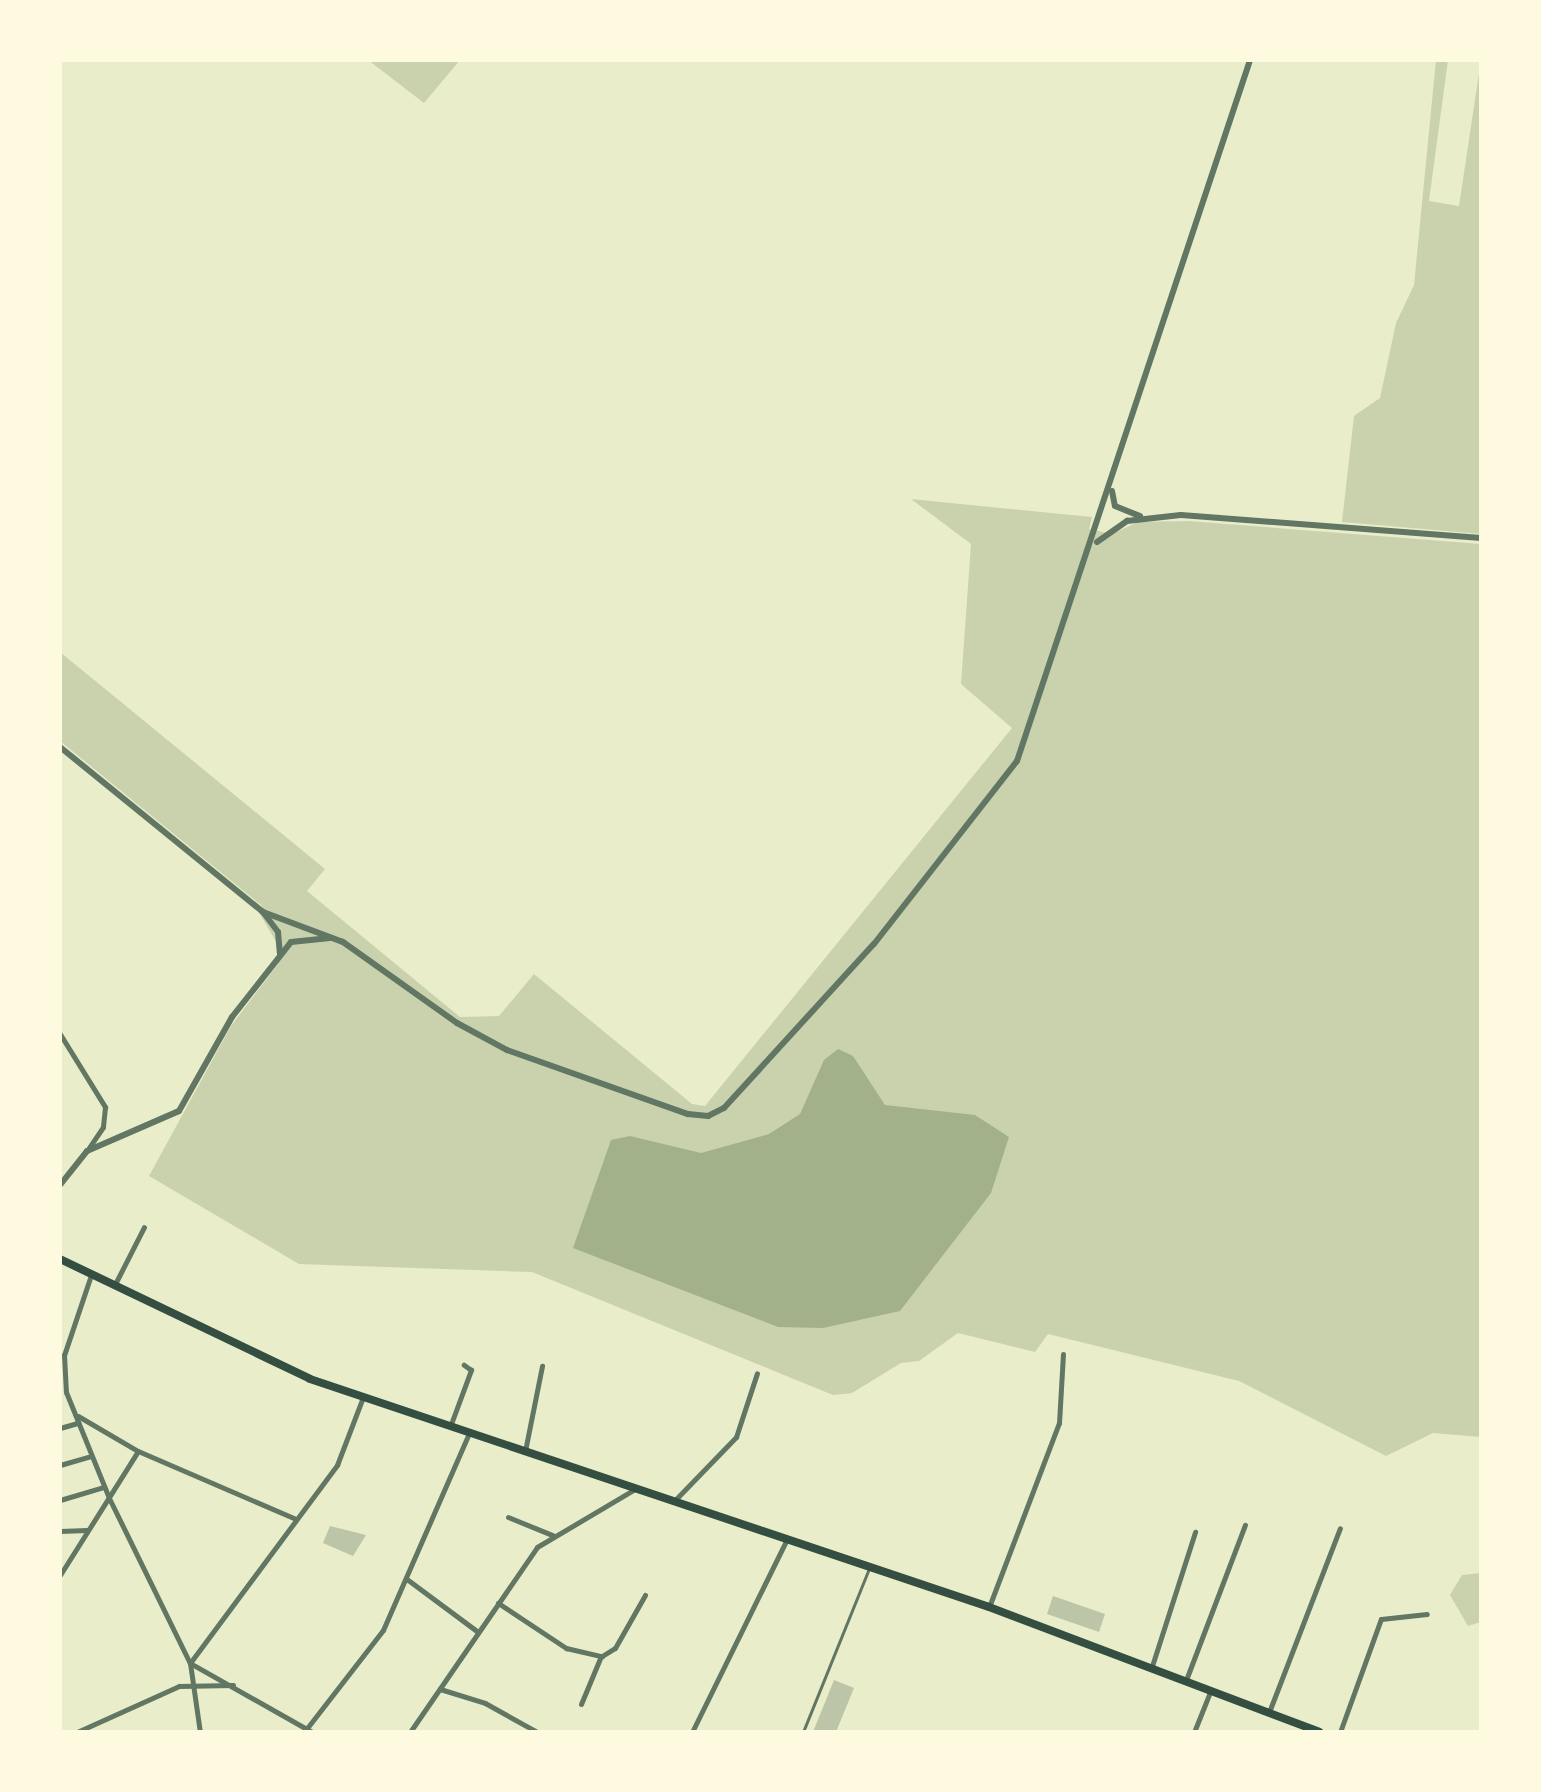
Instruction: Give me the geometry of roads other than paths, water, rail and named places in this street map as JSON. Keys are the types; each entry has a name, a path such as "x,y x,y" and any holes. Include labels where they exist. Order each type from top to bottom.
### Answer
{"main road":[{"path":"60,1259 273,1364 989,1606 1319,1732"}],"street":[{"path":"263,912 336,939 496,1045 688,1114 720,1112 874,944 1007,778 1030,731 1093,547 1250,60"},
{"path":"1112,480 1117,524"},
{"path":"1102,513 1118,508 1146,517"},
{"path":"1102,513 1117,524"},
{"path":"1093,547 1117,524 1146,517 1225,517 1481,538"},
{"path":"60,747 263,912 279,935 292,942 336,939"},
{"path":"278,958 279,935 290,922"},
{"path":"87,1150 179,1111 226,1026 299,933 290,922"},
{"path":"60,1034 105,1106 103,1127 60,1185"},
{"path":"114,1286 144,1227"},
{"path":"90,1275 64,1354 62,1382 104,1488 190,1663 200,1732"},
{"path":"989,1606 1058,1423 1063,1354"},
{"path":"450,1426 471,1370 464,1365"},
{"path":"525,1452 542,1366"},
{"path":"673,1502 736,1437 757,1373"},
{"path":"190,1663 342,1456 362,1397"},
{"path":"74,1413 138,1451 296,1519"},
{"path":"60,1428 78,1423"},
{"path":"190,1663 238,1686 308,1731 371,1649 407,1580 470,1433"},
{"path":"60,1574 138,1451"},
{"path":"60,1466 92,1456"},
{"path":"60,1500 104,1488"},
{"path":"410,1732 532,1552 635,1489"},
{"path":"508,1517 554,1536"},
{"path":"1186,1680 1244,1525"},
{"path":"1269,1712 1340,1528"},
{"path":"60,1531 88,1530"},
{"path":"1152,1666 1196,1532"},
{"path":"692,1732 787,1539"},
{"path":"407,1580 478,1632"},
{"path":"581,1704 602,1656 614,1648 644,1595"},
{"path":"498,1603 566,1648 602,1656"},
{"path":"1340,1732 1381,1619 1427,1614"},
{"path":"77,1732 136,1701 194,1682 238,1686"},
{"path":"439,1689 485,1703 537,1732"},
{"path":"1194,1732 1211,1689"}],"lane":[{"path":"803,1732 870,1566"}]}
